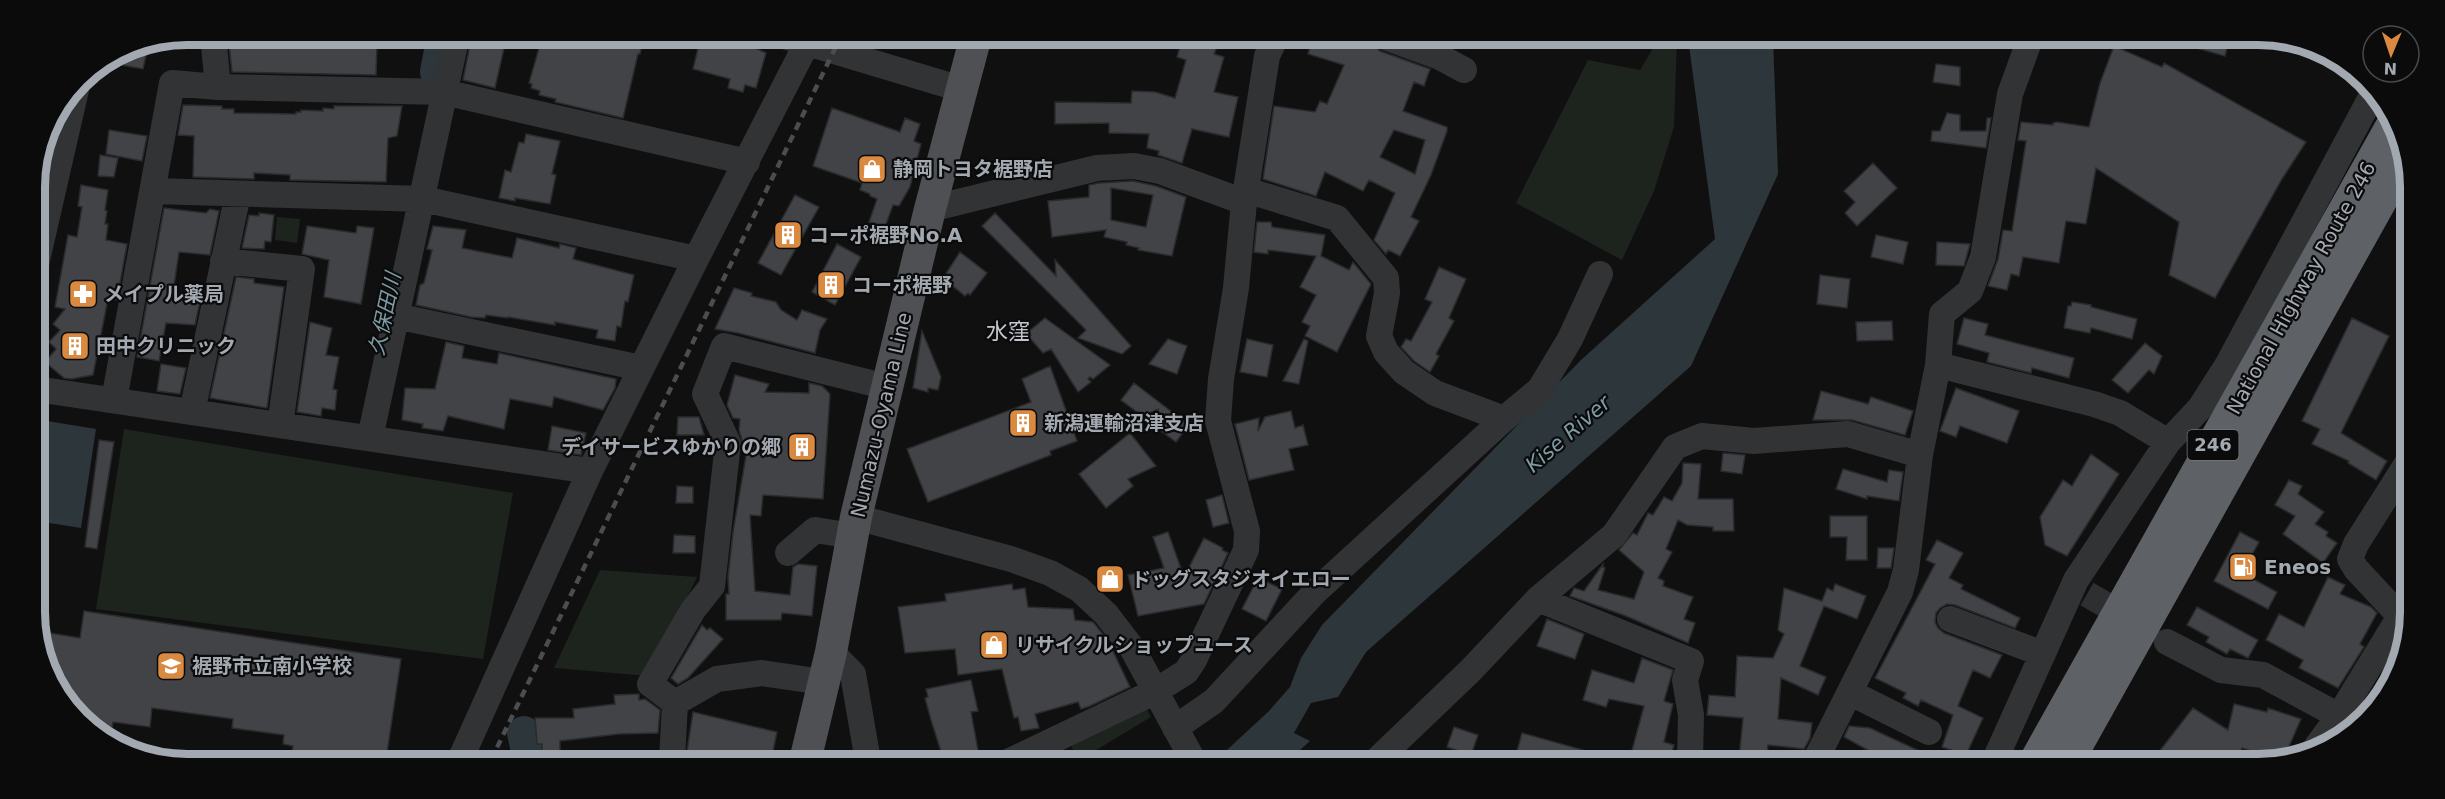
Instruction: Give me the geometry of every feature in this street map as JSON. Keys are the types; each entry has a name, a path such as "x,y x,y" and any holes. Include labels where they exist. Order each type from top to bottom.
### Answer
{"highway":[{"name":"National Highway Route 246","path":"2040,754 2388,132"},
{"name":"National Highway Route 246","path":"2072,754 2399,168"}],"main road":[{"name":"Numazu-Oyama Line","path":"808,754 887,387 930,209 973,45"}],"street":[{"path":"214,45 218,87"},
{"path":"369,438 456,45"},
{"path":"463,754 590,471 747,162 793,45"},
{"path":"812,45 961,89"},
{"path":"1025,754 1154,692 1186,672 1194,660 1246,550 1247,531 1218,421 1221,379 1236,288 1245,196 1267,56 1272,45"},
{"path":"1405,45 1440,57 1464,70"},
{"path":"1819,754 1900,592 1906,570 1920,455 1938,365 1942,314 1970,291 1983,257 2010,94 2028,45"},
{"path":"114,400 172,83 218,87 444,92 747,162"},
{"path":"2013,754 2087,594 2175,461 2200,408 2228,364 2370,99"},
{"path":"45,225 73,101"},
{"path":"930,209 1096,168 1134,166 1337,218 1386,278 1387,293 1379,336 1386,352 1404,372 1435,393 1504,418"},
{"path":"154,191 423,199 696,259"},
{"path":"192,412 238,194"},
{"path":"223,261 302,269 280,425"},
{"path":"1177,732 1214,701 1315,592 1504,418 1540,389 1570,339 1600,274"},
{"path":"396,316 641,368"},
{"path":"675,703 650,684 693,610 712,586 728,444 705,394 724,346 887,387"},
{"path":"1938,365 2120,412 2168,442"},
{"path":"45,390 590,471"},
{"path":"1998,754 2076,580 2168,442 2200,408"},
{"path":"1383,754 1471,670 1538,599 1614,535 1675,447 1702,436 1754,441 1848,434 1920,455"},
{"path":"2400,474 2356,544 2350,559 2356,569 2400,609"},
{"path":"788,553 815,530 855,527 1011,559 1050,573 1079,589 1106,614 1132,648 1189,754"},
{"path":"1538,599 1691,661 1685,680 1691,715 1690,754"},
{"path":"2323,738 2339,716 2400,615"},
{"path":"1950,619 2043,654"},
{"path":"2167,642 2221,670 2263,675 2339,716"},
{"path":"831,652 853,674 867,754"},
{"path":"675,703 717,678 762,673 823,682"},
{"path":"1851,693 1929,732"},
{"path":"672,754 675,703"}],"shaded area":[{"path":"1655,45 1677,45 1674,127 1654,191 1622,260 1516,203 1588,60 1640,70"},
{"path":"277,217 300,219 297,243 275,240"},
{"path":"124,429 513,493 483,659 96,609"},
{"path":"600,570 697,577 649,676 554,668"},
{"path":"1144,703 1151,717 1090,754 1075,754 1070,743"}],"water":[{"name":"Kise River","path":"1689,45 1773,45 1778,174 1691,366 1366,652 1338,697 1311,703 1294,733 1310,741 1296,754 1223,754 1269,711 1290,687 1301,658 1322,625 1581,360 1715,239"},
{"path":"45,421 96,429 81,528 45,522"}],"building":[{"path":"229,45 377,45 376,75 232,72"},
{"path":"470,45 505,45 495,88 463,80"},
{"path":"527,45 642,45 623,118 555,102 556,99 539,95 540,91 531,88 532,84 529,83 539,48"},
{"path":"699,45 742,45 766,53 756,88 745,85 743,92 728,88 730,79 693,69"},
{"path":"1181,45 1210,45 1217,47 1214,54 1224,57 1214,92 1238,97 1229,137 1192,129 1182,163 1158,155 1159,151 1147,148 1149,134 1109,133 1109,123 1055,124 1055,102 1131,103 1132,91 1155,92 1175,98 1186,60 1177,57"},
{"path":"1311,45 1374,45 1380,51 1430,69 1424,86 1414,82 1403,111 1447,127 1447,131 1431,175 1411,217 1419,221 1400,256 1388,250 1386,254 1374,240 1395,193 1369,180 1363,191 1325,172 1316,196 1263,179 1274,106 1315,112 1320,101 1327,104 1344,65 1308,54","holes":["1394,130 1425,140 1415,174 1380,157"]},
{"path":"2186,45 2228,45 2225,56"},
{"path":"2114,46 2162,67 2164,63 2306,142 2282,179 2215,298 2169,275 2179,222 2096,168 2086,224 2066,221 2059,263 2023,257 2019,276 2011,274 2007,290 1988,286 1998,259 2003,230 2012,231 2026,141 2018,140 2021,122 2053,125 2057,122 2089,127 2100,83"},
{"path":"147,51 143,69 116,64"},
{"path":"1936,64 1960,67 1960,86 1933,82"},
{"path":"183,105 222,106 222,109 234,109 234,113 296,114 301,110 334,109 334,106 402,106 397,136 388,138 386,182 290,180 290,175 254,173 254,179 193,177 194,136 178,135"},
{"name":"静岡トヨタ裾野店","path":"832,108 900,132 905,118 920,124 914,141 921,144 910,187 899,206 893,205 885,227 869,222 877,199 860,190 862,183 813,166"},
{"path":"1947,113 1960,115 1960,131 1986,131 1987,118 1991,118 1986,148 1931,141 1932,131 1940,131"},
{"path":"109,130 147,136 142,161 106,154"},
{"path":"526,134 560,141 552,174 556,175 550,204 515,198 515,201 499,198 505,170 511,172 519,142 524,143"},
{"path":"100,155 118,158 114,177 98,176"},
{"path":"1873,163 1897,188 1857,226 1845,213 1855,202 1844,191"},
{"path":"1133,181 1156,186 1186,197 1172,256 1138,250 1139,248 1126,245 1127,242 1104,237 1106,230 1052,237 1048,201 1089,197 1089,185","holes":["1111,188 1153,195 1146,227 1111,220"]},
{"path":"81,185 108,190 105,210 107,211 105,224 108,224 106,240 127,244 117,300 108,299 93,375 71,379 64,378 45,362 56,349 49,342 60,330 53,324 65,309 55,307 68,235 77,237 82,207 78,206"},
{"name":"コーポ裾野No.A","path":"795,195 819,207 781,275 758,263"},
{"path":"164,208 206,213 210,209 219,211 210,255 179,252 172,299 200,301 195,325 166,323 159,361 137,357"},
{"path":"259,213 274,215 271,242 265,241 264,249 242,248 249,215 259,216"},
{"path":"995,213 1056,276 1055,260 1131,346 1122,354 1078,338 1086,330 982,226"},
{"path":"1257,222 1271,222 1272,227 1325,235 1321,256 1349,270 1353,262 1371,284 1337,352 1305,336 1310,326 1302,322 1316,295 1300,287 1316,256 1268,250 1268,254 1254,252"},
{"path":"307,226 356,233 357,226 374,228 361,304 324,297 329,260 302,254"},
{"path":"433,226 466,230 462,248 512,258 517,238 559,248 560,244 576,248 573,259 634,275 628,302 625,301 621,327 617,326 615,341 596,338 598,330 555,322 555,325 508,317 486,315 485,318 471,317 416,305 432,250 427,249"},
{"path":"1876,235 1908,242 1903,264 1871,257"},
{"path":"1937,242 1970,244 1964,266 1936,265"},
{"name":"コーポ裾野","path":"837,244 861,257 835,305 812,292"},
{"path":"960,252 987,273 970,295 968,293 965,296 943,278"},
{"path":"1439,267 1466,279 1449,318 1454,321 1436,354 1439,356 1430,372 1414,361 1401,347 1406,339 1411,341 1432,302 1425,299"},
{"path":"1820,275 1850,279 1847,308 1817,304"},
{"path":"236,277 254,279 254,283 284,287 267,408 210,398"},
{"path":"734,288 752,293 751,296 776,302 781,310 797,320 802,310 827,319 820,330 815,353 715,329"},
{"path":"2072,302 2091,305 2091,307 2137,319 2132,339 2091,328 2090,333 2064,328 2068,306 2071,306"},
{"path":"1045,318 1110,365 1093,379 1090,377 1088,379 1091,382 1078,392 1051,349 1043,353 1029,337 1031,335 1028,332"},
{"path":"1964,318 1988,324 1985,335 2074,358 2069,378 2032,368 2031,373 1987,362 1989,353 1957,344"},
{"path":"2352,318 2389,336 2341,433 2387,461 2376,480 2348,463 2349,461 2312,444 2320,429 2302,421"},
{"path":"1892,321 1893,340 1857,341 1856,322"},
{"path":"310,322 332,328 326,355 339,357 333,389 337,390 335,410 322,408 321,416 297,412"},
{"path":"922,331 941,377 938,390 928,388 928,392 913,388"},
{"path":"1168,339 1187,346 1177,374 1149,364"},
{"path":"1247,339 1273,345 1267,377 1240,372"},
{"path":"1304,339 1308,341 1299,384 1283,381"},
{"path":"446,342 464,346 462,358 497,364 499,353 616,379 615,388 603,410 554,397 552,407 510,399 504,429 448,416 443,431 422,428 423,424 402,420 405,388 435,389"},
{"path":"2145,343 2162,356 2154,374 2149,370 2128,393 2112,380"},
{"path":"161,364 186,368 180,394 157,391"},
{"name":"新潟運輸沼津支店","path":"1050,366 1077,441 1050,451 1051,455 928,502 907,449 1031,402 1022,379"},
{"path":"735,375 769,384 765,392 809,393 809,383 822,386 830,394 823,499 763,495 761,516 750,515 755,591 790,595 793,567 798,564 817,566 812,616 782,613 781,620 726,620 726,594 729,594 728,577 733,532 748,444 743,444 739,430 740,419 733,418 727,405"},
{"path":"1134,383 1189,425 1176,442 1146,420 1159,409 1142,416 1121,400"},
{"path":"1956,388 2019,411 2007,443 1960,426 1956,437 1940,431"},
{"path":"1821,391 1868,404 1871,397 1913,411 1905,435 1852,420 1813,420"},
{"path":"1291,411 1295,428 1303,425 1308,445 1289,449 1294,470 1249,480 1235,424 1259,418 1258,431 1265,417"},
{"path":"678,417 699,417 704,435 677,435"},
{"path":"552,426 586,433 581,455 548,450"},
{"path":"1130,433 1156,466 1128,479 1133,486 1106,508 1079,474"},
{"path":"99,440 114,442 97,549 85,547"},
{"path":"1723,453 1745,455 1742,474 1721,471"},
{"path":"2091,454 2119,474 2067,556 2045,545 2040,517 2063,480 2072,486"},
{"path":"1683,463 1701,464 1698,499 1733,499 1734,531 1713,531 1713,527 1687,525 1678,520 1666,549 1672,552 1658,578 1664,581 1663,586 1693,597 1684,619 1695,623 1688,643 1626,616 1570,596 1574,588 1584,591 1603,564 1605,568 1598,590 1634,599 1644,572 1619,550 1633,533 1637,535 1648,513 1653,515 1664,497 1672,501 1682,483"},
{"path":"1843,469 1887,482 1889,470 1903,472 1899,501 1867,496 1867,499 1836,489"},
{"path":"2289,480 2302,486 2298,494 2324,512 2315,524 2328,532 2326,536 2337,543 2323,563 2283,534 2295,516 2275,505"},
{"path":"677,486 693,487 693,503 676,503"},
{"path":"1222,495 1229,523 1213,527 1206,500"},
{"path":"1830,516 1867,516 1867,560 1846,560 1847,537 1830,537"},
{"path":"1168,532 1184,577 1204,538 1228,553 1204,604 1138,616 1128,575 1164,568 1153,537"},
{"path":"2240,532 2259,542 2242,573 2277,592 2268,609 2214,581"},
{"path":"674,535 695,536 695,553 673,553"},
{"path":"1937,540 1963,553 1949,578 1963,585 1961,589 2020,618 2015,628 1955,605 1947,604 1936,613 1935,622 1944,633 2002,655 1990,678 1973,670 1958,706 1983,718 1966,754 1942,747 1953,715 1921,700 1918,706 1903,698 1906,693 1875,678 1935,564 1926,560"},
{"path":"1878,548 1894,548 1891,568 1877,568"},
{"path":"2328,577 2345,585 2340,594 2371,607 2377,613 2360,644 2364,647 2338,688 2299,668 2303,660 2266,640 2279,614 2304,627"},
{"path":"1258,578 1282,589 1266,621 1242,609"},
{"path":"1012,584 1013,590 1025,588 1028,607 1073,609 1075,620 1093,622 1106,638 1130,687 1081,709 1078,702 1035,714 1039,728 1021,731 1018,717 1014,718 1002,669 958,675 955,649 905,653 898,607 946,601 945,594"},
{"path":"1835,584 1866,596 1857,619 1824,606 1800,666 1826,677 1818,695 1781,678 1778,719 1812,723 1810,738 1804,749 1768,745 1767,754 1739,754 1743,718 1707,715 1709,695 1735,697 1737,656 1773,658 1784,634 1778,630 1784,588 1822,601 1827,588 1833,591"},
{"path":"2197,607 2258,640 2248,658 2230,649 2227,654 2206,642 2209,637 2187,625"},
{"name":"裾野市立南小学校","path":"84,611 401,659 387,754 292,754 293,746 283,744 284,735 232,728 233,719 152,708 150,727 113,722 112,732 93,719 69,691 53,658 47,633 80,638"},
{"path":"1547,619 1584,634 1575,659 1537,646"},
{"path":"702,625 707,630 710,628 723,639 688,678 678,684 671,678"},
{"path":"1642,658 1673,670 1664,701 1673,704 1664,742 1674,745 1672,754 1631,754 1644,706 1609,699 1606,707 1583,700 1592,670 1634,683"},
{"path":"2385,670 2387,671 2374,693 2371,692"},
{"path":"971,680 978,711 971,712 979,754 942,754 925,698 928,697 926,689"},
{"path":"639,694 639,700 645,699 660,710 658,733 619,734 560,741 560,754 542,754 542,744 537,744 535,718 574,718 573,709 615,704 614,695"},
{"path":"2234,704 2267,712 2268,708 2301,719 2287,751 2260,754 2242,748 2240,754 2157,754 2193,708 2228,730"},
{"path":"693,712 777,732 772,754 698,754 687,751"},
{"path":"1849,726 1870,728 1926,754 1875,754 1844,737"},
{"path":"1454,727 1478,735 1471,754 1447,747"},
{"path":"1522,733 1583,750 1582,754 1516,754"}],"waterway":[{"name":"久保田川","path":"437,72 442,45"},
{"name":"久保田川","path":"524,733 529,754"}],"tunnel":[{"path":"2087,594 2133,621"}],"railway":[{"path":"494,754 837,45"}],"place":[{"name":"静岡トヨタ裾野店","path":"872,169"},
{"name":"コーポ裾野No.A","path":"788,235"},
{"name":"コーポ裾野","path":"831,285"},
{"name":"メイプル薬局","path":"83,294"},
{"name":"田中クリニック","path":"75,346"},
{"name":"新潟運輸沼津支店","path":"1023,423"},
{"name":"デイサービスゆかりの郷","path":"802,447"},
{"name":"Eneos","path":"2243,567"},
{"name":"ドッグスタジオイエロー","path":"1110,579"},
{"name":"リサイクルショップユース","path":"994,645"},
{"name":"裾野市立南小学校","path":"171,666"}],"district":[{"name":"水窪","path":"1008,331"}]}
